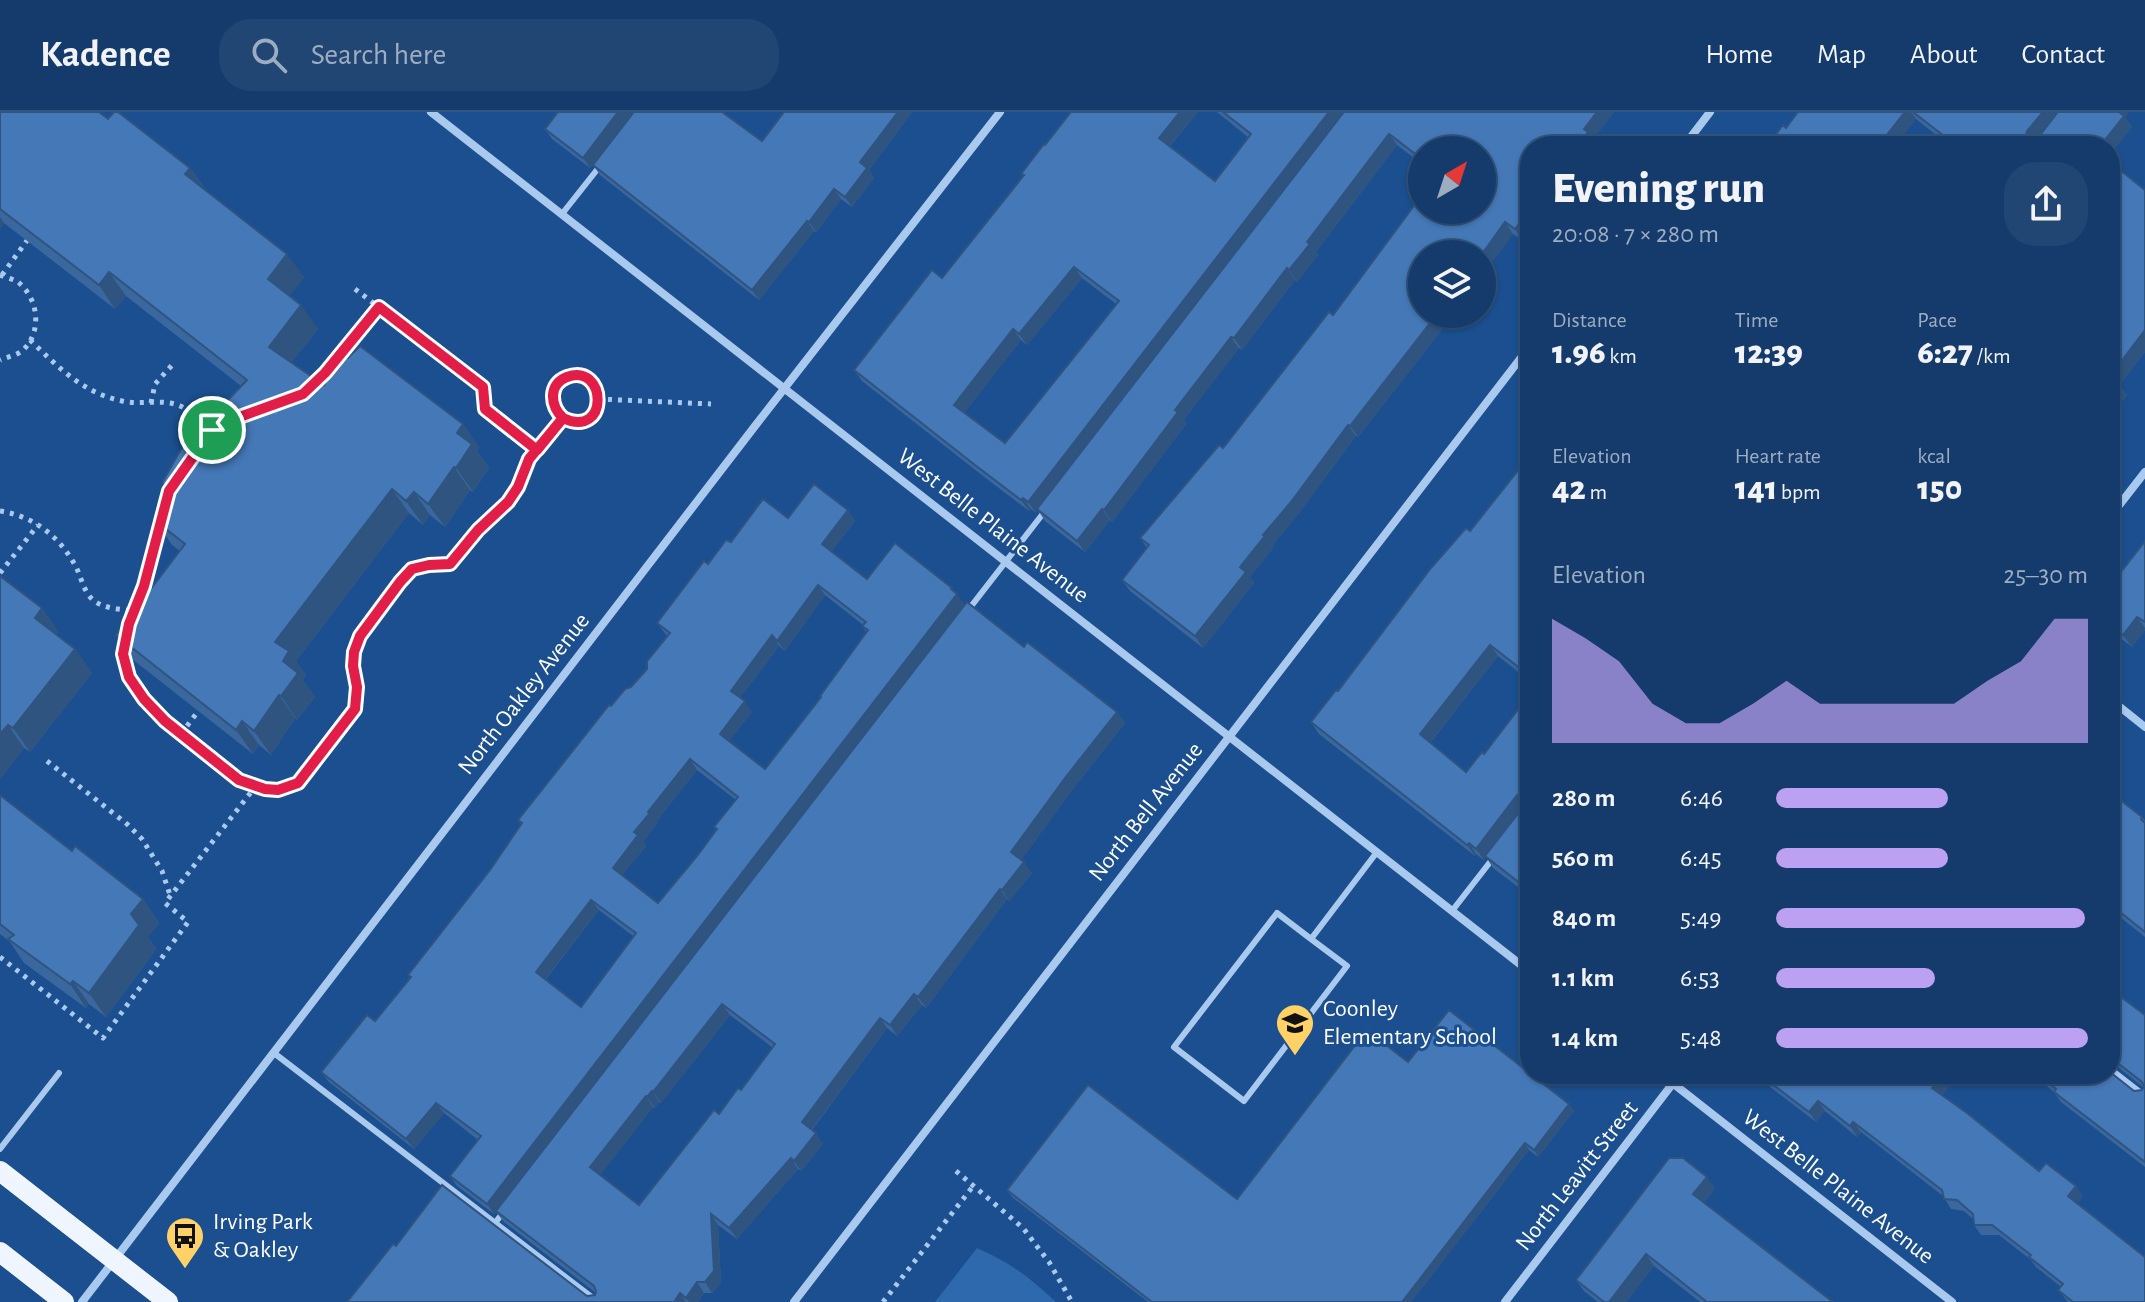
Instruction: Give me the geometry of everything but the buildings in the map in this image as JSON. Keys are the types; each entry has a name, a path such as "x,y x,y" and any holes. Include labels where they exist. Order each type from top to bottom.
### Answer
{"main road":[{"path":"0,1171 168,1302"},
{"path":"0,1252 64,1302"}],"street":[{"name":"West Belle Plaine Avenue","path":"431,112 1520,964"},
{"name":"North Oakley Avenue","path":"82,1302 1000,112"},
{"path":"1692,136 1710,112"},
{"name":"North Bell Avenue","path":"794,1302 1520,359"},
{"path":"2120,504 2145,472"},
{"path":"2120,707 2145,727"},
{"name":"West Belle Plaine Avenue","path":"1673,1084 1952,1302"},
{"name":"North Leavitt Street","path":"1505,1302 1673,1084"}],"lane":[{"path":"562,214 603,162"},
{"path":"967,612 1047,508"},
{"path":"1452,911 1503,845"},
{"path":"1311,939 1377,852"},
{"path":"1277,913 1311,939 1347,966 1244,1101 1174,1047 1277,913"},
{"path":"274,1053 598,1302"},
{"path":"0,1149 59,1073"},
{"path":"2120,1077 2145,1096"},
{"path":"495,1223 514,1198"}],"path":[{"path":"0,360 23,351 35,332 37,315 30,298 18,282 1,275 34,231"},
{"path":"355,289 483,387 485,409 537,450"},
{"path":"303,394 325,373 379,307"},
{"path":"30,340 68,377 86,388 125,402 176,404 192,412 212,430"},
{"path":"151,403 155,384 174,363"},
{"path":"568,376 584,377 591,381 598,399 596,411 584,421 577,422 563,418 553,407 552,399 556,385 568,376"},
{"path":"598,399 711,404"},
{"path":"126,639 123,654 129,677 165,721 239,780 255,787 278,790 298,783 355,709 357,687 353,666 360,636 412,569 450,564 478,530 508,502 518,487 529,459 563,418"},
{"path":"129,624 144,586 169,491 178,479"},
{"path":"0,511 20,516 54,537 76,567 89,597 108,607 134,611"},
{"path":"0,573 38,525"},
{"path":"181,734 196,714"},
{"path":"47,761 142,839 162,871 170,896"},
{"path":"0,957 103,1038 188,922 165,903 255,787"},
{"path":"956,1171 1023,1228 1049,1262 1072,1302"},
{"path":"883,1302 974,1185"}],"shaded area":[{"path":"977,1248 1019,1271 1056,1302 935,1302"}],"place":[{"name":"Coonley Elementary School","path":"1295,1057"},
{"name":"Irving Park & Oakley","path":"185,1270"}],"route":[{"path":"212,430 169,491 123,654 129,677 165,721 239,780 255,787 278,790 298,783 355,709 354,652 360,636 400,582 412,569 450,564 478,530 508,502 518,487 529,459 537,450 563,418 584,421 596,411 599,395 591,381 584,377 568,376 556,385 553,407 563,418 537,450 485,409 483,387 379,307 325,373 303,394 212,430"}]}
